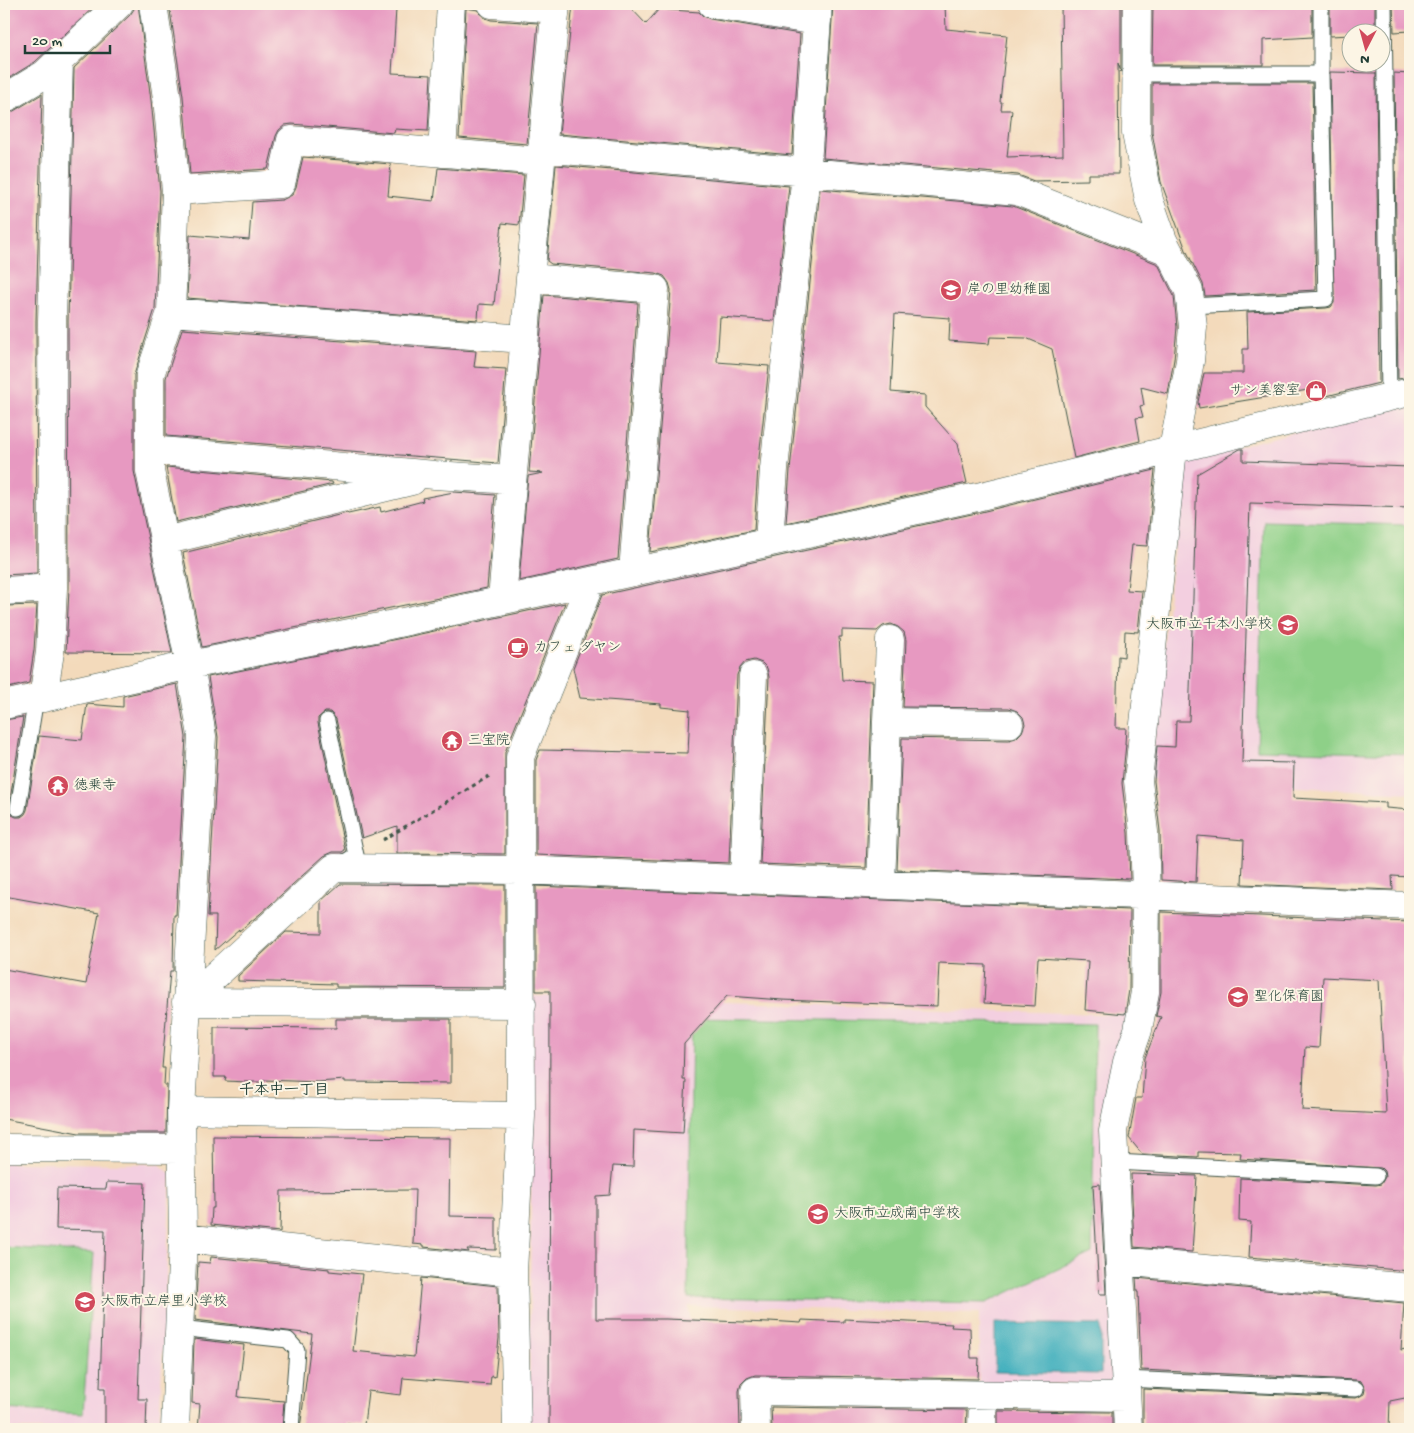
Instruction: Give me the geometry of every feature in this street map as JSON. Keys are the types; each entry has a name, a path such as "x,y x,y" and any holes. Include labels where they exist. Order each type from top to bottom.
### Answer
{"street":[{"path":"4,100 45,74 119,4"},
{"path":"152,4 167,98 176,191 171,312 150,375 150,471 190,666 202,736 181,1110 183,1238 175,1429"},
{"path":"442,152 451,4"},
{"path":"492,4 556,6 524,339 502,600"},
{"path":"712,4 818,12 806,172 768,542"},
{"path":"1128,1429 1113,1131 1127,1062 1138,1030 1145,992 1146,894 1143,816 1138,781 1173,449 1190,360 1193,327 1189,291 1162,240 1149,200 1142,170 1136,133 1137,4"},
{"path":"40,698 50,652 53,588 52,320 59,61"},
{"path":"176,191 281,184 291,140 442,152 542,155 806,172 1017,191 1168,251"},
{"path":"530,278 655,289 633,572"},
{"path":"171,312 524,339"},
{"path":"4,705 633,572 976,496 1399,394"},
{"path":"150,450 512,480"},
{"path":"164,540 435,475"},
{"path":"517,1429 513,1272 521,1116 520,757 591,581"},
{"path":"4,590 53,588"},
{"path":"881,884 890,640"},
{"path":"744,878 753,676"},
{"path":"886,722 1009,724"},
{"path":"186,1002 345,862 1410,906"},
{"path":"186,1002 522,1004"},
{"path":"181,1110 521,1116"},
{"path":"4,1148 182,1149"},
{"path":"183,1238 513,1272"},
{"path":"1120,1261 1410,1288"},
{"path":"756,1429 755,1391 983,1395 1125,1388"},
{"path":"982,1429 983,1395"}],"lane":[{"path":"1191,306 1326,299 1321,4"},
{"path":"1384,4 1399,394"},
{"path":"1136,74 1321,74"},
{"path":"18,808 40,698"},
{"path":"327,721 345,862"},
{"path":"1116,1162 1376,1176"},
{"path":"179,1328 288,1340 297,1350 291,1429"},
{"path":"1125,1388 1356,1389"}],"path":[{"path":"345,862 520,757"}],"shaded area":[{"name":"大阪市立千本小学校","path":"1410,403 1410,793 1150,779 1182,470 1192,458"},
{"name":"大阪市立成南中学校","path":"533,996 1128,1015 1100,1122 1117,1383 979,1385 979,1313 689,1306 689,1429 529,1429"},
{"name":"大阪市立岸里小学校","path":"4,1163 159,1164 171,1174 159,1429 4,1429"}],"green space":[{"path":"1264,521 1410,525 1410,754 1257,750"},
{"path":"692,1018 1095,1024 1092,1253 986,1303 688,1298"},
{"path":"4,1247 94,1253 83,1414 4,1409"}],"water":[{"path":"995,1323 1101,1325 1101,1374 995,1372"}],"building":[{"path":"4,4 97,4 35,62 4,81"},
{"path":"134,4 138,4 151,100 160,191 155,309 134,375 134,471 172,653 66,652 69,588 68,321 74,68 130,15 134,9"},
{"path":"169,4 381,4 381,9 396,9 392,73 431,75 428,131 395,129 394,133 292,124 285,125 276,136 268,169 190,174 183,96"},
{"path":"573,4 629,6 646,24 659,9 699,12 710,19 800,34 792,155 559,134"},
{"path":"833,4 945,4 946,29 1007,35 1000,102 1002,102 1001,110 1012,110 1007,157 1063,155 1061,4 1121,4 1121,72 1118,63 1119,174 1088,174 1088,180 1034,181 1018,175 823,158"},
{"path":"1153,4 1312,4 1312,37 1263,40 1263,65 1152,65"},
{"path":"1330,4 1375,4 1375,22 1342,22 1342,35 1330,36"},
{"path":"1393,4 1410,4 1410,31 1394,32"},
{"path":"466,8 478,10 483,17 491,20 538,23 527,144 459,138"},
{"path":"1330,72 1376,73 1379,383 1310,400 1308,390 1199,408 1198,402 1204,373 1243,373 1243,349 1248,349 1247,312 1326,308 1331,307 1334,303"},
{"path":"1394,73 1410,74 1410,377 1398,379"},
{"path":"1152,83 1312,83 1316,290 1205,296 1203,284 1186,250 1161,182 1152,132"},
{"path":"42,94 36,321 37,573 4,575 4,115"},
{"path":"303,157 391,164 388,196 434,201 438,168 524,175 519,225 502,223 494,305 479,304 478,320 187,298 190,235 249,240 252,202 282,200 292,195 296,187"},
{"path":"556,165 789,186 774,321 720,317 717,362 769,366 758,467 754,530 650,552 671,290 664,276 656,273 551,264 547,261"},
{"path":"820,189 1013,206 1158,264 1174,296 1177,327 1174,359 1168,394 1141,387 1144,405 1140,406 1143,417 1136,418 1140,441 1074,458 1052,349 1026,338 990,337 989,344 949,341 950,318 895,314 891,392 925,395 925,407 958,444 967,483 786,523"},
{"path":"544,295 638,303 618,559 519,581 528,476 543,473 529,472"},
{"path":"182,329 476,351 474,367 506,369 498,463 166,436 166,378"},
{"path":"1243,449 1243,461 1410,467 1410,508 1250,503 1242,762 1294,763 1293,798 1386,803 1386,808 1410,810 1410,877 1392,876 1393,890 1242,884 1244,840 1198,836 1196,882 1161,880 1160,831 1154,781 1157,746 1175,747 1176,721 1189,721 1197,474"},
{"path":"166,467 332,482 333,484 176,522"},
{"path":"1155,470 1147,546 1132,545 1127,590 1142,591 1138,632 1125,631 1124,657 1118,656 1116,728 1126,728 1122,783 1128,833 1130,879 897,870 902,738 1009,740 1016,738 1022,732 1025,724 1023,717 1017,711 1009,708 903,707 906,640 904,632 891,624 883,626 877,631 842,630 842,637 839,637 842,680 873,681 866,868 760,864 769,677 767,668 762,663 754,660 745,662 737,675 729,863 536,855 536,760 540,750 688,753 690,710 661,707 661,704 580,698 573,668 602,595 981,512"},
{"path":"454,492 495,495 487,588 202,647 183,553 347,513 380,507 381,512 423,501 422,498"},
{"path":"565,603 505,752 505,854 397,853 397,826 362,838 336,719 330,712 325,712 318,718 318,723 345,850 324,856 260,914 215,950 216,916 208,916 218,737 208,677"},
{"path":"37,605 34,650 29,683 4,689 4,606"},
{"path":"177,684 186,737 176,915 174,915 173,971 170,971 162,1068 165,1068 164,1085 167,1085 166,1133 79,1133 4,1119 4,969 86,984 99,913 4,896 4,720 23,717 9,806 12,815 21,817 27,810 39,736 82,740 87,704 123,707 123,696"},
{"path":"340,884 505,885 505,988 336,987 336,984 238,981 238,976 286,932 321,933 321,901"},
{"path":"536,886 1130,910 1129,990 1125,1014 1085,1010 1088,961 1038,958 1035,1006 984,1003 986,965 939,963 937,1006 727,996 684,1044 683,1080 686,1080 683,1133 634,1130 633,1167 613,1166 610,1195 596,1196 596,1319 801,1323 802,1320 844,1322 844,1319 952,1324 951,1327 970,1328 971,1358 979,1358 978,1379 755,1375 747,1378 741,1384 739,1391 740,1429 549,1429 550,991 536,991"},
{"path":"1161,912 1410,922 1409,1271 1249,1257 1251,1222 1239,1221 1240,1178 1376,1185 1381,1184 1385,1177 1384,1171 1381,1168 1240,1159 1241,1153 1198,1152 1198,1157 1142,1154 1129,1138 1136,1098 1142,1098 1145,1058 1161,1017 1156,1016 1161,992","holes":["1323,977 1379,980 1386,1114 1302,1110 1305,1047 1319,1048"]},
{"path":"336,1019 451,1019 451,1083 345,1082 345,1080 318,1082 264,1080 264,1082 248,1082 225,1081 226,1077 214,1077 214,1027 336,1028"},
{"path":"213,1136 450,1138 449,1216 496,1217 496,1250 467,1249 469,1252 413,1244 415,1190 281,1191 280,1232 211,1225 212,1208 214,1208"},
{"path":"1131,1174 1197,1176 1192,1252 1134,1247"},
{"path":"107,1182 145,1183 138,1399 147,1399 146,1429 105,1429 105,1388 100,1388 105,1230 56,1229 57,1188 106,1189"},
{"path":"1100,1184 1106,1294 1099,1294 1093,1185"},
{"path":"211,1257 362,1274 353,1351 414,1357 421,1278 498,1286 499,1338 495,1377 491,1376 490,1385 403,1378 401,1395 368,1391 364,1425 347,1423 346,1429 300,1429 312,1334 195,1320 198,1262 210,1263"},
{"path":"1136,1278 1404,1303 1401,1350 1410,1348 1410,1397 1390,1401 1389,1429 1143,1429 1143,1389 1356,1398 1364,1394 1365,1389 1361,1381 1356,1380 1141,1370"},
{"path":"194,1339 244,1345 238,1397 284,1401 282,1429 198,1429 200,1404 192,1403"},
{"path":"771,1407 967,1410 966,1429 772,1429"},
{"path":"998,1411 1112,1412 1112,1429 998,1429"}],"place":[{"name":"岸の里幼稚園","path":"951,290"},
{"name":"サン美容室","path":"1316,391"},
{"name":"大阪市立千本小学校","path":"1288,625"},
{"name":"カフェ ダヤン","path":"518,648"},
{"name":"三宝院","path":"452,741"},
{"name":"徳乗寺","path":"58,786"},
{"name":"聖化保育園","path":"1238,997"},
{"name":"大阪市立成南中学校","path":"818,1214"},
{"name":"大阪市立岸里小学校","path":"85,1302"}],"district":[{"name":"千本中一丁目","path":"284,1091"}]}
